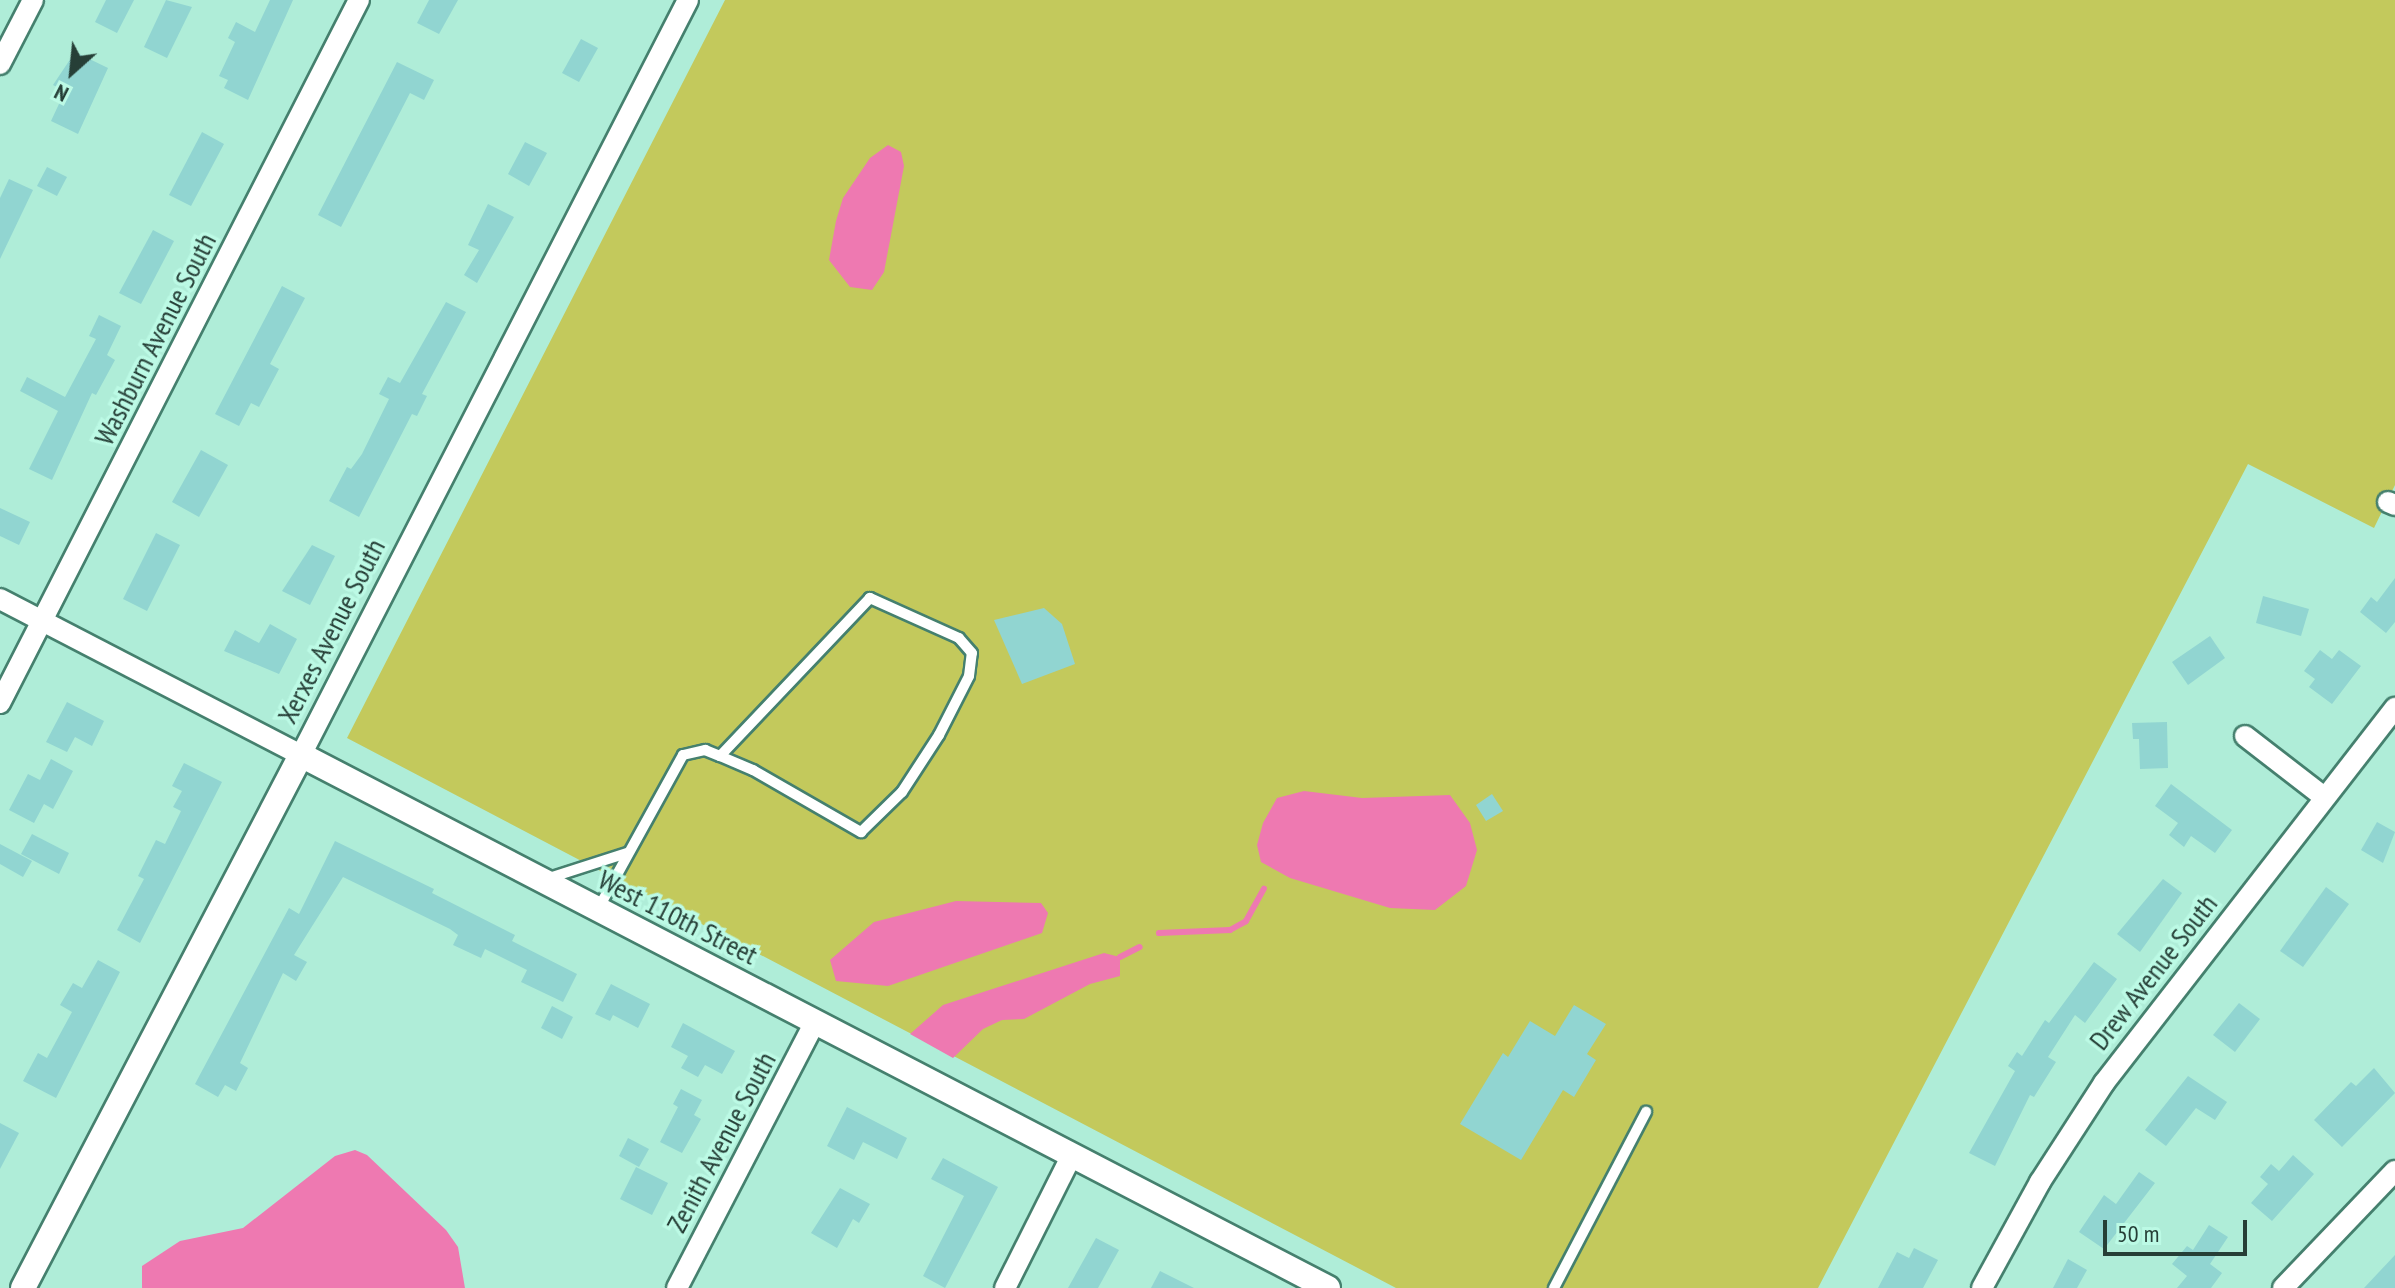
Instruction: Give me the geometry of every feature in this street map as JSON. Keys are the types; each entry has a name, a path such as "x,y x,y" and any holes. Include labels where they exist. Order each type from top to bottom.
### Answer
{"street":[{"path":"0,64 33,0"},
{"name":"Washburn Avenue South","path":"0,703 359,0"},
{"name":"Xerxes Avenue South","path":"23,1288 301,755 688,0"},
{"name":"West 110th Street","path":"0,599 1328,1288"},
{"name":"Drew Avenue South","path":"1982,1288 2040,1182 2104,1083 2395,708"},
{"path":"2245,736 2324,797"},
{"name":"Zenith Avenue South","path":"677,1288 815,1022"},
{"path":"1005,1288 1072,1155"},
{"path":"2283,1288 2395,1171"}],"lane":[{"path":"598,909 683,755 705,750 720,756 861,832 902,792 939,735 969,676 972,653 959,638 870,598 720,756"},
{"path":"542,880 627,853"},
{"path":"1554,1288 1646,1112"}],"green space":[{"path":"725,0 2395,0 2395,485 2374,528 2248,464 1818,1288 1396,1288 347,738"}],"shaded area":[{"path":"888,145 901,152 904,166 884,272 872,290 850,287 829,260 836,221 843,198 870,158"},
{"path":"1304,791 1362,798 1450,795 1470,823 1477,850 1466,886 1435,910 1390,908 1290,878 1261,862 1257,845 1263,823 1277,798"},
{"path":"956,901 1041,903 1048,913 1042,933 888,986 836,981 830,960 874,922"},
{"path":"1104,953 1120,957 1120,976 1090,984 1024,1019 1002,1020 983,1029 953,1058 910,1034 943,1005"},
{"path":"355,1150 367,1155 446,1230 458,1247 465,1288 142,1288 142,1266 180,1241 243,1228 335,1156"}],"building":[{"path":"106,0 134,0 117,33 95,22"},
{"path":"166,0 192,7 167,58 144,47"},
{"path":"270,0 293,0 248,100 224,88 228,80 219,76 235,42 228,38 236,22 255,32"},
{"path":"429,0 458,0 439,34 417,23"},
{"path":"581,39 598,48 579,82 562,73"},
{"path":"75,52 108,68 78,134 51,121 65,91 53,85"},
{"path":"397,62 434,80 424,100 410,93 341,227 318,215"},
{"path":"202,132 224,144 191,206 169,195"},
{"path":"525,142 547,153 529,186 508,174"},
{"path":"47,167 67,177 57,196 37,186"},
{"path":"9,179 33,190 0,259 0,198"},
{"path":"488,204 514,217 477,283 464,275 479,250 468,245"},
{"path":"153,230 174,241 141,304 119,293"},
{"path":"282,286 305,298 270,364 279,369 259,407 251,403 239,426 215,414"},
{"path":"446,302 466,312 422,394 427,396 417,416 412,414 359,517 329,501 347,467 351,469 362,454 389,399 379,394 388,377 400,383"},
{"path":"99,315 121,326 107,355 115,360 96,395 92,393 52,480 29,469 58,411 20,391 27,377 65,397 96,339 89,336"},
{"path":"201,450 228,465 199,517 172,502"},
{"path":"0,508 30,522 19,545 0,536"},
{"path":"156,533 180,545 147,611 123,599"},
{"path":"312,545 335,556 310,605 282,591"},
{"path":"2395,578 2395,622 2386,633 2360,612 2371,597 2377,602"},
{"path":"2263,596 2309,609 2301,636 2256,623"},
{"path":"1044,608 1062,624 1075,664 1022,684 994,620"},
{"path":"270,624 297,639 279,674 224,651 235,630 259,643"},
{"path":"2210,636 2225,658 2188,685 2172,662"},
{"path":"2320,650 2332,659 2339,650 2361,666 2332,704 2309,687 2315,679 2304,671"},
{"path":"67,702 104,721 92,746 75,737 67,752 46,742"},
{"path":"2167,722 2168,768 2140,769 2139,739 2133,739 2132,723"},
{"path":"51,759 73,771 53,809 44,804 34,823 9,810 28,774 40,780"},
{"path":"184,763 222,782 140,943 117,930 144,879 138,876 156,840 165,844 181,811 173,807 182,791 172,786"},
{"path":"2171,784 2232,830 2215,853 2191,836 2184,847 2169,835 2178,823 2155,806"},
{"path":"1492,794 1503,811 1486,821 1476,805"},
{"path":"2377,822 2395,832 2383,863 2361,850"},
{"path":"32,834 69,853 59,874 21,854"},
{"path":"335,841 434,889 432,893 515,935 512,941 577,974 563,1002 521,982 527,970 485,949 481,958 453,945 458,935 450,929 343,877 294,955 307,962 296,981 283,973 240,1063 248,1068 236,1091 225,1085 218,1097 195,1084 289,908 299,914"},
{"path":"0,844 32,861 23,877 0,864"},
{"path":"2163,879 2182,893 2140,952 2117,934"},
{"path":"2326,887 2349,904 2303,967 2280,951"},
{"path":"98,960 120,972 56,1098 23,1081 38,1053 47,1058 72,1012 60,1005 73,983 82,988"},
{"path":"2094,962 2117,979 2085,1023 2075,1015 2048,1057 2056,1062 2034,1097 2030,1095 1995,1166 1969,1153 2015,1071 2008,1066 2017,1052 2022,1056 2045,1020 2049,1023"},
{"path":"611,984 650,1004 638,1028 613,1015 610,1021 595,1014"},
{"path":"2239,1003 2260,1019 2235,1052 2213,1035"},
{"path":"1574,1005 1606,1024 1587,1054 1596,1060 1574,1097 1563,1090 1521,1160 1460,1124 1503,1053 1508,1057 1530,1021 1555,1036"},
{"path":"552,1006 573,1017 562,1039 541,1028"},
{"path":"683,1023 735,1051 722,1074 705,1065 698,1077 681,1068 688,1056 671,1047"},
{"path":"2374,1068 2395,1093 2342,1147 2314,1120 2351,1082 2356,1086"},
{"path":"2188,1076 2227,1102 2215,1120 2196,1108 2166,1146 2145,1130"},
{"path":"681,1089 702,1100 694,1115 701,1119 682,1153 660,1142 678,1107 673,1104"},
{"path":"847,1107 907,1138 897,1159 863,1142 854,1160 827,1146"},
{"path":"0,1123 19,1133 0,1169"},
{"path":"628,1138 649,1149 639,1167 619,1156"},
{"path":"2293,1155 2314,1174 2272,1221 2251,1203 2268,1184 2260,1177 2271,1164 2279,1171"},
{"path":"943,1158 998,1187 945,1288 923,1276 964,1196 931,1179"},
{"path":"636,1167 668,1183 652,1215 620,1199"},
{"path":"2139,1172 2155,1183 2104,1249 2079,1232 2104,1195 2116,1204"},
{"path":"840,1188 870,1204 859,1223 853,1219 837,1248 811,1233"},
{"path":"2209,1225 2228,1237 2210,1264 2222,1273 2211,1288 2177,1288 2187,1276 2172,1264 2187,1246 2193,1250"},
{"path":"1096,1238 1119,1250 1098,1288 1068,1288"},
{"path":"1914,1248 1938,1260 1923,1288 1878,1288 1897,1252 1909,1258"},
{"path":"2395,1255 2395,1288 2364,1288"},
{"path":"2068,1259 2087,1270 2077,1288 2053,1288"},
{"path":"1160,1271 1194,1288 1151,1288"}],"waterway":[{"path":"1159,933 1230,930 1246,921 1264,889"},
{"path":"1120,957 1140,947"}]}
